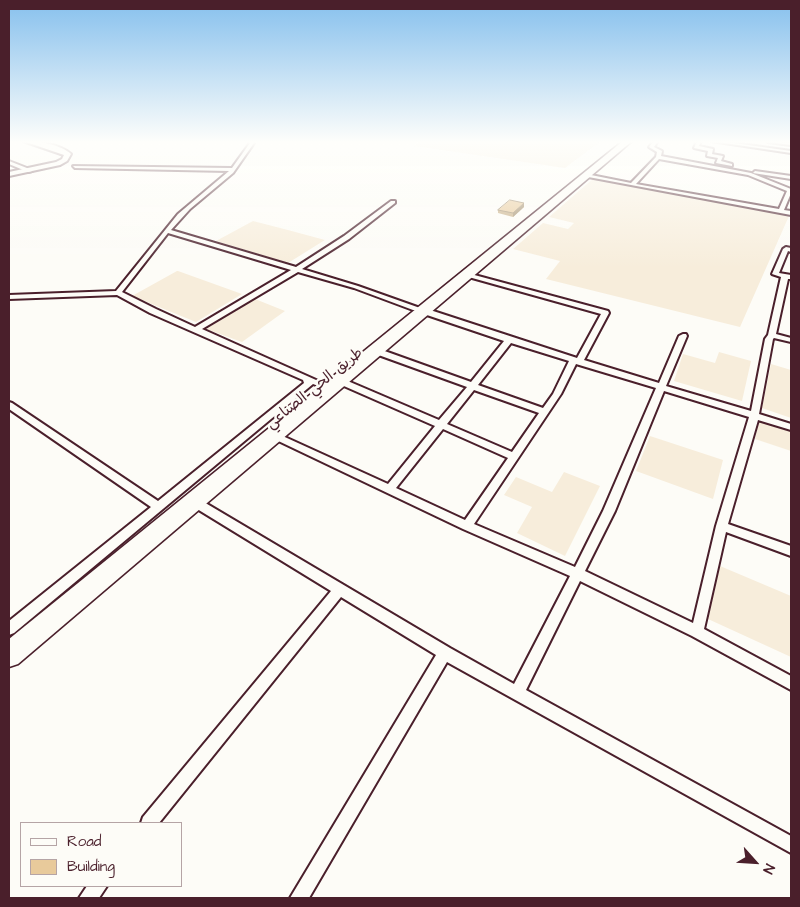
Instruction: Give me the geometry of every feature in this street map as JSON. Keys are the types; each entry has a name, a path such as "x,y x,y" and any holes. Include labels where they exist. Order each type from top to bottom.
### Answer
{"highway":[{"name":"طريق الحي الصناعي","path":"9,639 314,381 420,309 571,183"},
{"path":"9,655 376,351 420,309 467,276 577,183"}],"street":[{"path":"118,293 190,205 217,183"},
{"path":"629,183 791,213"},
{"path":"771,183 790,190 782,211"},
{"path":"197,329 349,235 393,202"},
{"path":"167,231 296,269 509,340 791,427"},
{"path":"697,632 722,526 764,372 769,341 788,276 775,274 786,249 791,250"},
{"path":"467,276 606,313 557,394 467,526"},
{"path":"9,297 118,293 153,311 314,381"},
{"path":"772,335 791,340"},
{"path":"518,693 609,511 683,336"},
{"path":"389,490 509,340"},
{"path":"376,351 545,412"},
{"path":"11,623 308,387 309,382 314,381"},
{"path":"340,381 513,456"},
{"path":"9,404 159,507"},
{"path":"273,435 467,526 578,574 697,632 791,683"},
{"path":"193,501 445,653 791,845"},
{"path":"722,526 791,551"},
{"path":"150,822 339,590"},
{"path":"300,898 445,653"},
{"path":"88,898 97,887"}],"shaded area":[{"path":"588,183 621,183 789,216 740,327 546,279 560,261 513,249 543,223 568,229 574,223 549,217"},
{"path":"253,221 325,240 288,263 216,241"},
{"path":"177,271 242,294 196,322 132,296"},
{"path":"255,299 285,311 242,342 206,329"},
{"path":"719,352 751,361 742,401 674,381 683,354 715,363"},
{"path":"771,364 791,370 791,418 762,408"},
{"path":"759,420 791,430 791,451 755,439"},
{"path":"650,436 723,460 713,499 636,471"},
{"path":"564,472 600,486 565,556 517,533 532,507 504,495 516,477 552,492"},
{"path":"720,566 791,596 791,657 708,619"}],"building":[{"path":"510,200 524,203 513,213 498,210"}]}
